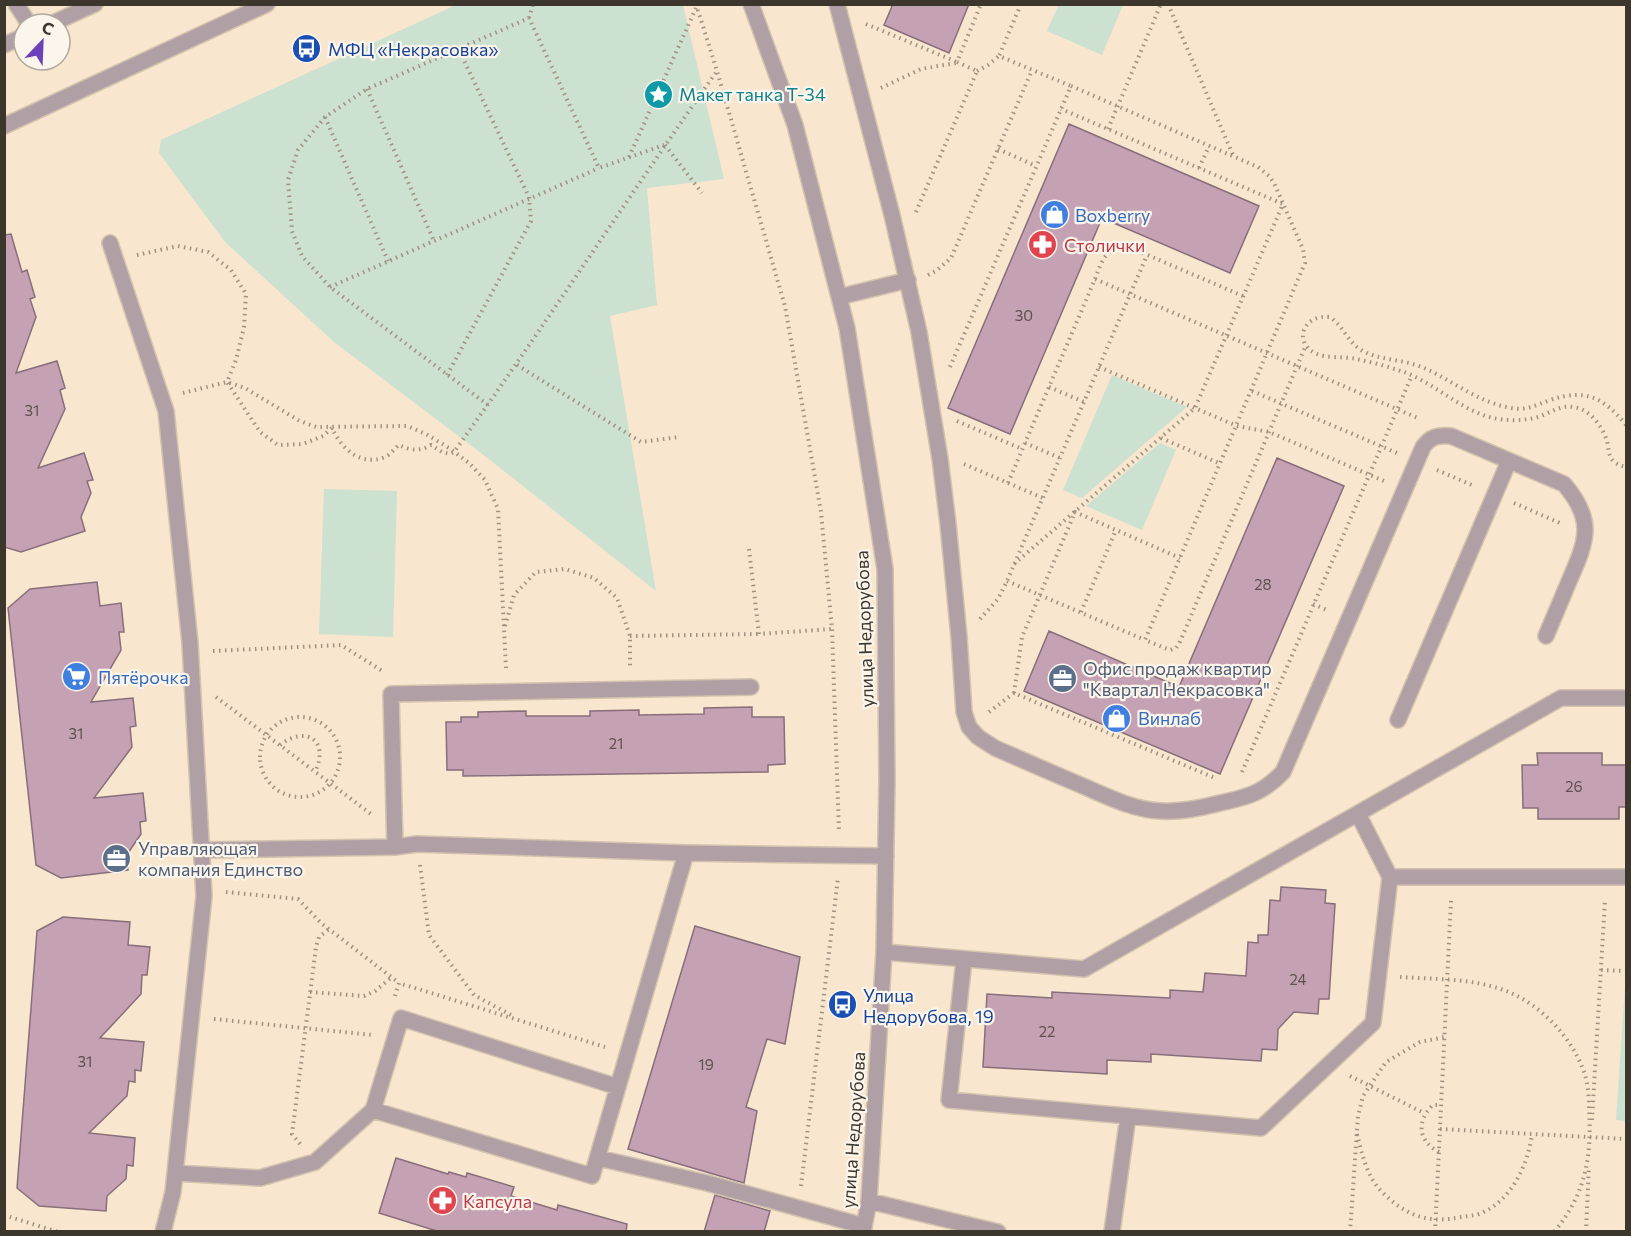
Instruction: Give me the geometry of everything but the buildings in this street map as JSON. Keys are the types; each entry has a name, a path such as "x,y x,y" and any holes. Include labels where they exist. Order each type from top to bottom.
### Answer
{"street":[{"path":"72,14 95,4"},
{"path":"4,126 267,4"},
{"name":"улица Недорубова","path":"751,4 795,125 847,328 885,568 887,768 884,952 869,1202 864,1229"},
{"path":"837,8 908,280 939,453 959,637 964,712 969,727 978,737 995,748 1106,796 1140,808 1159,811 1184,812 1232,794 1244,798 1273,783 1283,772 1423,447 1428,440 1440,435 1451,436 1564,484 1575,497 1584,520 1584,547 1546,636"},
{"path":"110,243 166,411 190,652 202,850 204,890 192,1017 173,1192 163,1232"},
{"path":"839,297 908,280"},
{"path":"1398,720 1509,461"},
{"path":"395,840 392,694 751,687"},
{"path":"884,952 1084,969 1561,698 1626,698"},
{"path":"964,959 949,1100 1262,1128 1373,1023 1390,877 1358,814"},
{"path":"202,850 395,840 417,844 686,854 886,856"},
{"path":"373,1110 592,1176 686,854"},
{"path":"1390,877 1626,878"},
{"path":"175,1173 260,1178 315,1161 373,1110 401,1018 618,1087"},
{"path":"1112,1232 1128,1116"},
{"path":"598,1158 707,1183 864,1229"},
{"path":"869,1202 998,1232"}],"path":[{"path":"533,4 529,18 599,168"},
{"path":"957,62 981,4"},
{"path":"901,248 978,71 999,56 1021,4"},
{"path":"1108,129 1161,4"},
{"path":"1168,4 1233,157"},
{"path":"696,6 717,71 784,306 821,512 832,629 840,855 798,1209"},
{"path":"629,157 696,6"},
{"path":"837,8 978,71"},
{"path":"488,405 330,287 302,256 292,231 288,180 298,150 325,117 367,89 529,18"},
{"path":"447,375 531,221 529,197 458,48"},
{"path":"999,56 1264,171 1274,183 1303,249 1305,263 1145,640"},
{"path":"861,98 921,69 957,62"},
{"path":"908,280 936,271 951,258 1032,70"},
{"path":"332,428 338,441 351,454 366,459 386,457 399,445 409,450 426,448 430,445 442,452 450,454 454,452 517,365 717,71"},
{"path":"950,368 1071,86"},
{"path":"367,89 434,241"},
{"path":"1061,109 1283,204"},
{"path":"325,117 388,261"},
{"path":"330,287 529,197 599,168 665,145"},
{"path":"665,145 702,193"},
{"path":"1199,168 1209,146"},
{"path":"998,149 1036,166"},
{"path":"1014,564 1195,408 1283,204"},
{"path":"115,260 178,246 208,252 231,270 246,294 244,327 236,360 227,382"},
{"path":"1008,483 1103,259 1110,251 1117,248 1129,248 1243,296"},
{"path":"959,637 990,610 1007,581 1147,255"},
{"path":"1095,279 1397,408 1426,422 1440,435"},
{"path":"1626,425 1607,404 1589,396 1562,397 1523,409 1503,406 1484,399 1417,365 1358,348 1342,326 1330,317 1321,316 1310,321 1303,334 1306,345 1314,353 1356,359 1412,375 1472,411 1492,417 1531,419 1559,408 1573,407 1586,412 1605,435 1610,456 1616,464 1626,467"},
{"path":"1007,581 1170,650 1176,648 1306,345"},
{"path":"517,365 641,442 679,437"},
{"path":"1099,367 1237,426 1269,432 1404,490"},
{"path":"1014,693 1232,794 1412,375"},
{"path":"227,382 260,432 278,445 303,444 332,428"},
{"path":"161,398 227,382 245,387 298,420 316,427 407,426 426,434 454,452 485,480 498,509 507,692"},
{"path":"1049,387 1084,402"},
{"path":"932,410 1022,448"},
{"path":"1161,438 1221,464"},
{"path":"1024,443 1060,458"},
{"path":"939,453 1043,498"},
{"path":"1075,512 1180,558"},
{"path":"969,727 1014,693 1019,649 1039,595 1075,512"},
{"path":"1081,612 1116,530"},
{"path":"749,549 759,634"},
{"path":"504,630 514,595 536,572 565,569 594,578 617,598 630,636 631,689"},
{"path":"630,636 759,634 832,629"},
{"path":"190,652 341,645 417,694"},
{"path":"192,678 331,784 395,840"},
{"path":"304,717 323,724 333,732 341,754 340,764 331,784 313,796 302,797 293,796 274,787 267,780 259,759 266,734 278,722 286,718 304,717"},
{"path":"280,745 300,734 308,737 317,744 321,754 315,772"},
{"path":"417,844 429,935 474,995 518,1020 513,1054"},
{"path":"1435,1232 1452,877"},
{"path":"1586,1232 1606,877"},
{"path":"204,890 298,899 329,929 399,983"},
{"path":"315,1161 292,1134 316,947 319,937 329,929"},
{"path":"1601,970 1626,971"},
{"path":"1379,976 1474,981 1513,994 1532,1004 1562,1032 1585,1073 1591,1137 1582,1186 1554,1232"},
{"path":"310,992 364,996 375,991 392,977"},
{"path":"192,1017 306,1027 395,1039"},
{"path":"1350,1232 1358,1116 1363,1096 1386,1062 1420,1042 1445,1037"},
{"path":"1328,1065 1425,1113"},
{"path":"1439,1152 1429,1147 1422,1135 1425,1113 1433,1105 1441,1106"},
{"path":"1440,1129 1626,1139"},
{"path":"1357,1134 1367,1169 1381,1191 1404,1209 1424,1219 1436,1221 1480,1214 1499,1201 1514,1185 1525,1166 1530,1153 1532,1134"},
{"path":"4,1215 58,1232"}],"green space":[{"path":"1059,4 1123,5 1102,55 1047,31"},
{"path":"456,5 683,5 724,179 647,188 657,305 610,316 656,591 481,453 334,342 225,242 159,153 161,140"},
{"path":"1112,375 1187,407 1082,498 1063,490"},
{"path":"1160,443 1176,450 1142,530 1086,506"},
{"path":"324,489 397,491 393,637 319,634"},
{"path":"1626,987 1626,1121 1616,1120"}],"place":[{"name":"МФЦ «Некрасовка»","path":"307,49"},
{"name":"Макет танка Т-34","path":"658,94"},
{"name":"Boxberry","path":"1054,215"},
{"name":"Столички","path":"1043,245"},
{"name":"Пятёрочка","path":"77,677"},
{"name":"Офис продаж квартир \"Квартал Некрасовка\"","path":"1062,678"},
{"name":"Винлаб","path":"1117,718"},
{"name":"Управляющая компания Единство","path":"117,858"},
{"name":"Улица Недорубова, 19","path":"842,1005"},
{"name":"Капсула","path":"442,1201"}]}
